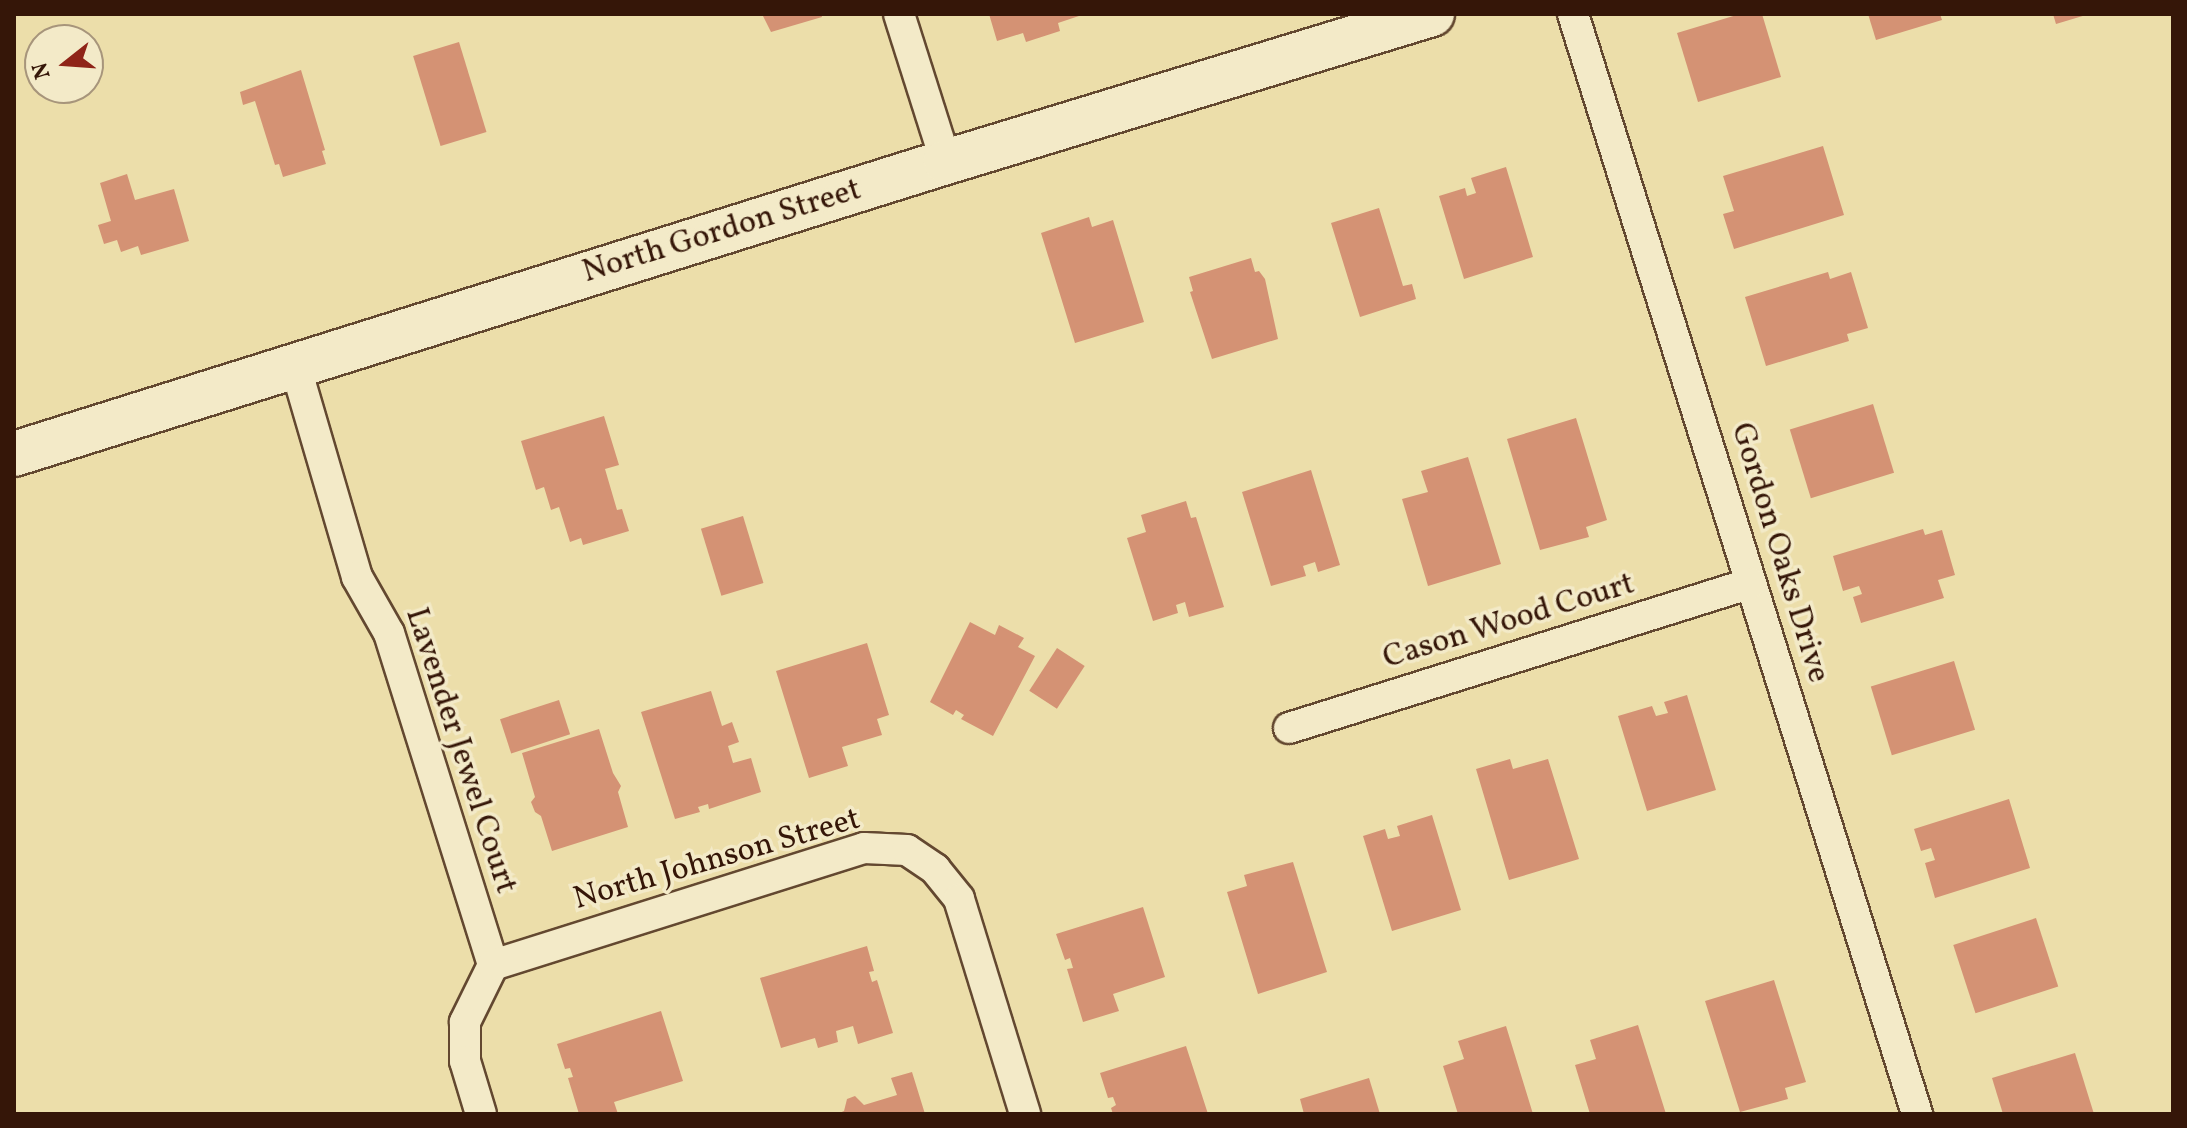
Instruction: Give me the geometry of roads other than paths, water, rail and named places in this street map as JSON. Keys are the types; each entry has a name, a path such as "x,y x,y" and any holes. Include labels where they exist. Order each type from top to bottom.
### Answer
{"street":[{"path":"899,14 946,162"},
{"name":"North Gordon Street","path":"14,454 946,162 1432,14"},
{"name":"Gordon Oaks Drive","path":"1573,14 1917,1114"},
{"name":"Lavender Jewel Court","path":"295,365 357,577 389,633 493,965"},
{"name":"Cason Wood Court","path":"1289,728 1751,583"},
{"name":"North Johnson Street","path":"493,965 864,848 907,850 935,869 959,899 1025,1114"},
{"path":"481,1114 465,1061 465,1022 493,965"}]}
